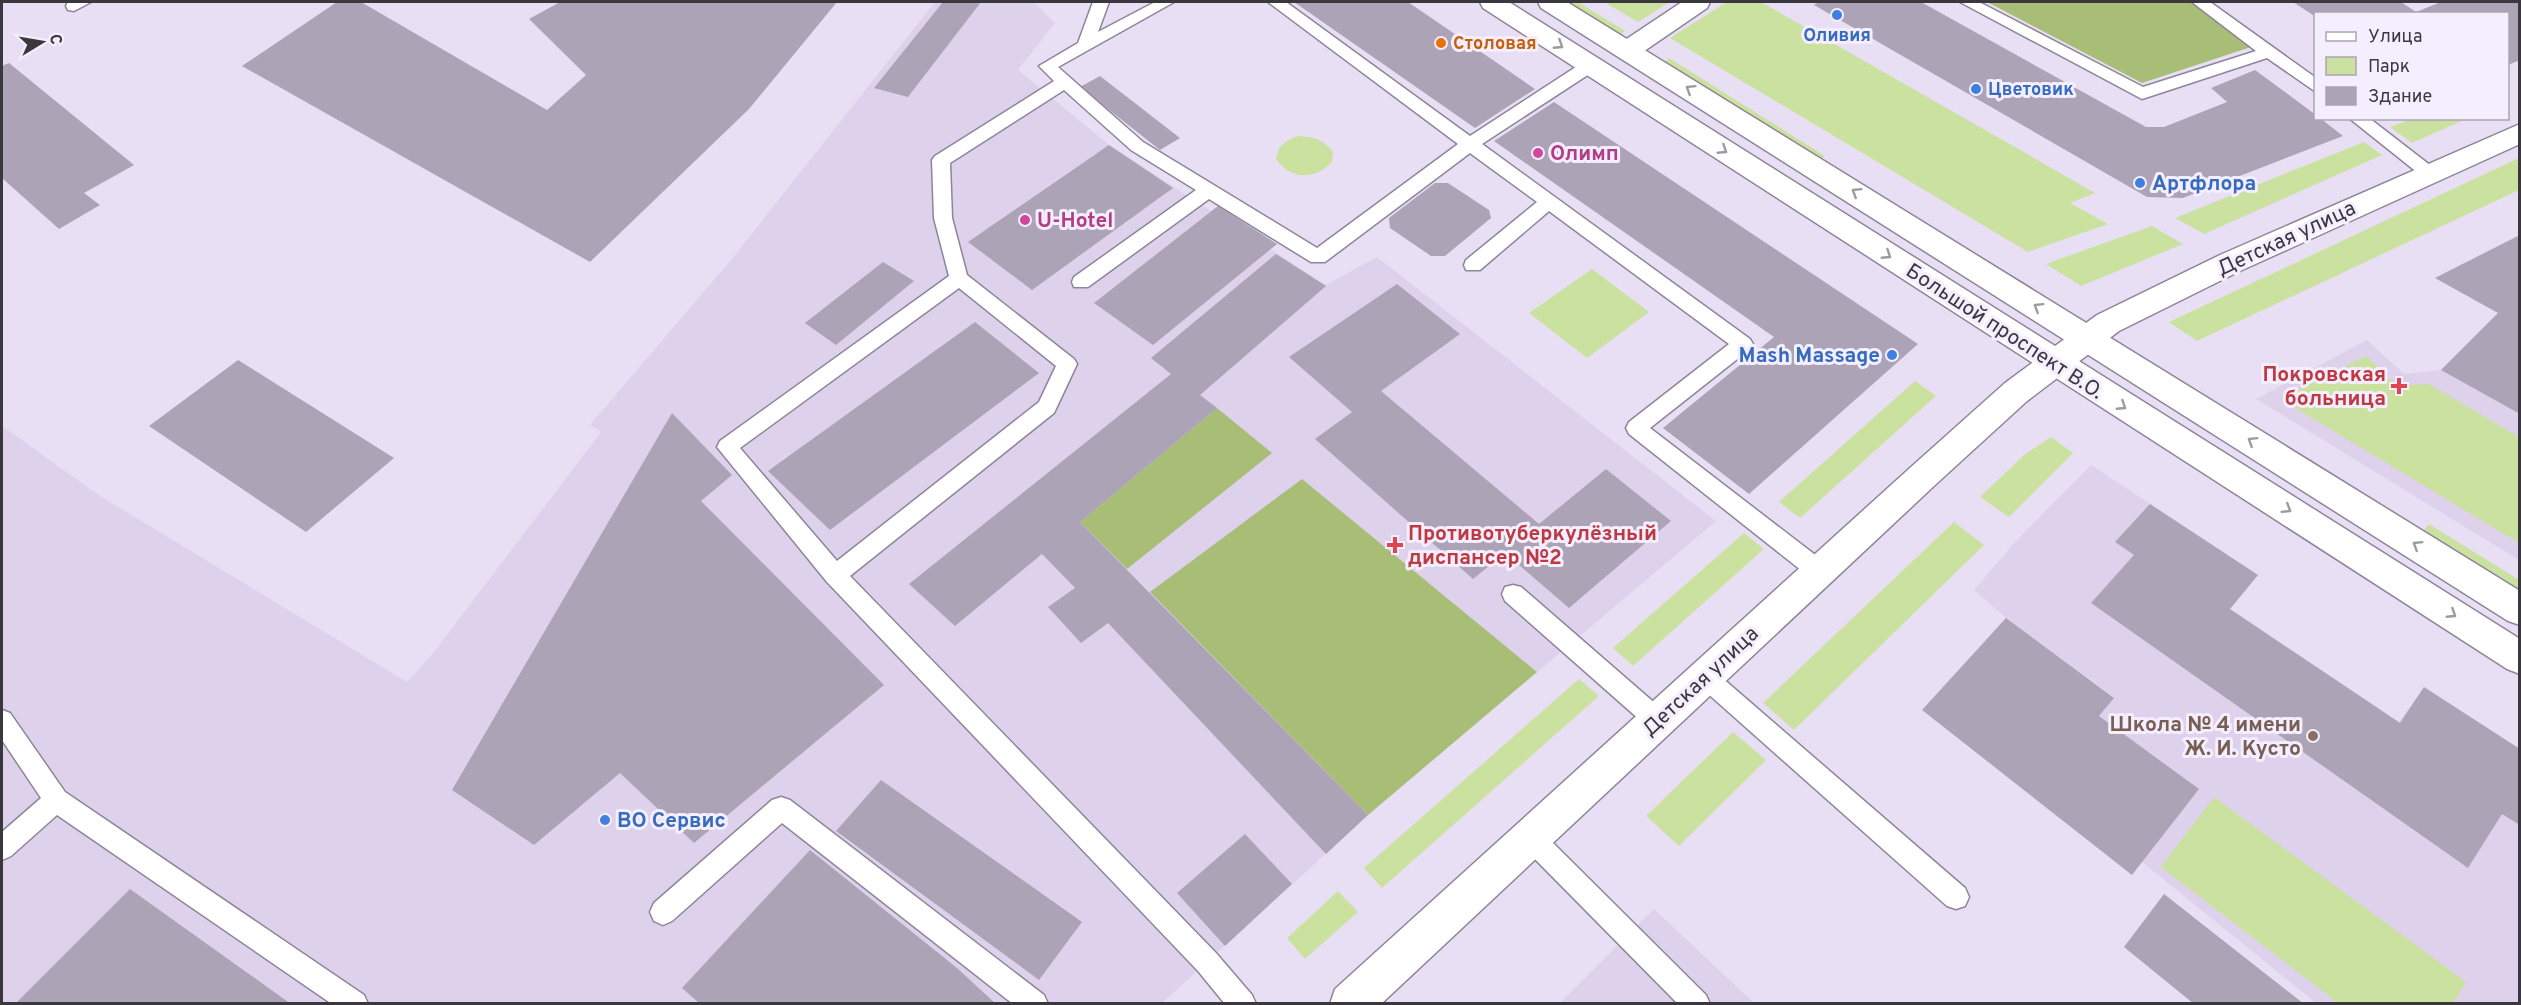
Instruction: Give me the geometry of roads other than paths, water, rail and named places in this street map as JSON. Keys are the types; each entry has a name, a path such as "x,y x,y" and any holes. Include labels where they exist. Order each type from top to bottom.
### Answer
{"main road":[{"name":"Большой проспект В.О.","path":"1492,2 2520,658"},
{"name":"Большой проспект В.О.","path":"1550,2 2520,610"},
{"path":"1628,50 1698,2"},
{"name":"Детская улица","path":"1350,1004 2016,392 2108,323 2230,263 2520,134"}],"lane":[{"path":"1085,45 1101,2"},
{"path":"1166,2 1047,66 1137,146 1318,257 1470,144 1591,65"},
{"path":"1276,2 1298,11 1470,144 1743,344 1636,428 1819,571"},
{"path":"1968,2 2142,93 2269,52"},
{"path":"2200,2 2314,86"},
{"path":"835,574 1047,407 1067,364 959,278 943,219 941,160 1065,82"},
{"path":"2360,120 2429,173"},
{"path":"1081,282 1209,190"},
{"path":"1473,265 1549,202"},
{"path":"959,278 728,447 835,574 1199,953 1243,1004"},
{"path":"1513,594 1657,720"},
{"path":"1705,677 1956,897"},
{"path":"2,721 56,800 355,1004"},
{"path":"2,848 56,800"},
{"path":"663,912 781,808 1035,1004"},
{"path":"1530,837 1697,1004"}],"place":[{"name":"Оливия","path":"1837,15"},
{"name":"Столовая","path":"1441,43"},
{"name":"Цветовик","path":"1976,89"},
{"name":"Олимп","path":"1538,153"},
{"name":"Артфлора","path":"2140,183"},
{"name":"U-Hotel","path":"1025,220"},
{"name":"Mash Massage","path":"1892,355"},
{"name":"Покровская больница","path":"2399,386"},
{"name":"Противотуберкулёзный диспансер №2","path":"1395,545"},
{"name":"Школа № 4 имени Ж. И. Кусто","path":"2313,736"},
{"name":"ВО Сервис","path":"605,820"}]}
